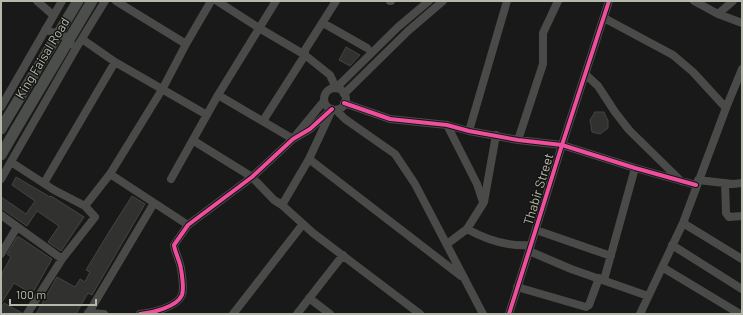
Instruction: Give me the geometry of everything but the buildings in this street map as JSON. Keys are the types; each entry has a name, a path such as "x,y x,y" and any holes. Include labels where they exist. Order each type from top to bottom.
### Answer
{"highway":[{"name":"King Faisal Road","path":"3,125 78,1"},
{"name":"King Faisal Road","path":"1,155 92,1"}],"street":[{"path":"36,1 71,24 89,28"},
{"path":"1,107 62,1"},
{"path":"1,179 105,1"},
{"path":"116,1 186,44"},
{"path":"85,206 110,174 163,88 211,1"},
{"path":"217,1 305,55 330,75 336,88 344,94"},
{"path":"171,179 218,95 276,1"},
{"path":"262,122 305,55 305,50 336,1"},
{"path":"293,140 324,100 327,91 336,88 398,27 429,1"},
{"path":"140,314 149,313 176,302 182,295 183,287 181,268 175,254 174,245 188,225 252,177 293,140 310,129 334,109 341,108 344,103 344,94 408,31 443,1"},
{"path":"469,131 507,1"},
{"path":"518,140 543,64 543,33 558,1"},
{"name":"Thabir Street","path":"508,314 609,1"},
{"path":"694,1 718,14 742,23"},
{"path":"718,14 733,1"},
{"path":"604,18 673,55 693,72 726,108"},
{"path":"323,23 367,48"},
{"path":"45,30 63,35 69,40 75,50"},
{"path":"82,39 115,62 163,88 207,115"},
{"path":"44,184 115,62"},
{"path":"640,314 683,223 697,182 742,69"},
{"path":"585,74 598,86 614,112 629,130 681,181"},
{"path":"218,95 293,140"},
{"path":"324,100 327,106 334,109 345,119 395,154 415,184 482,314"},
{"path":"344,103 390,119 447,125 469,131 518,140 562,144 635,168 681,181 742,183"},
{"path":"282,205 309,159 334,109"},
{"path":"447,125 477,184 484,202"},
{"path":"447,244 467,229 484,202 496,135"},
{"path":"194,140 252,177 274,200 282,205 303,224 420,314"},
{"path":"309,159 463,278"},
{"path":"11,162 54,190 85,206 94,217 62,259 28,314"},
{"path":"517,287 586,307 587,310 611,256 635,168"},
{"path":"110,174 188,225"},
{"path":"725,183 726,213 729,217 742,216"},
{"path":"104,314 88,313 154,203"},
{"path":"1,215 62,259"},
{"path":"683,223 742,259"},
{"path":"233,314 303,224"},
{"path":"1,254 17,227"},
{"path":"467,229 489,240 530,248 571,269 648,296"},
{"path":"536,230 611,256"},
{"path":"672,245 742,289"},
{"path":"297,314 343,255"},
{"path":"662,267 740,314"},
{"path":"309,298 330,314"}],"cycle path":[{"path":"509,314 609,1"},
{"path":"344,103 390,119 447,125 469,131 518,140 562,145 696,185"},
{"path":"140,314 157,311 170,306 182,295 183,286 181,269 174,245 188,225 252,177 293,139 310,129 332,109"}]}
